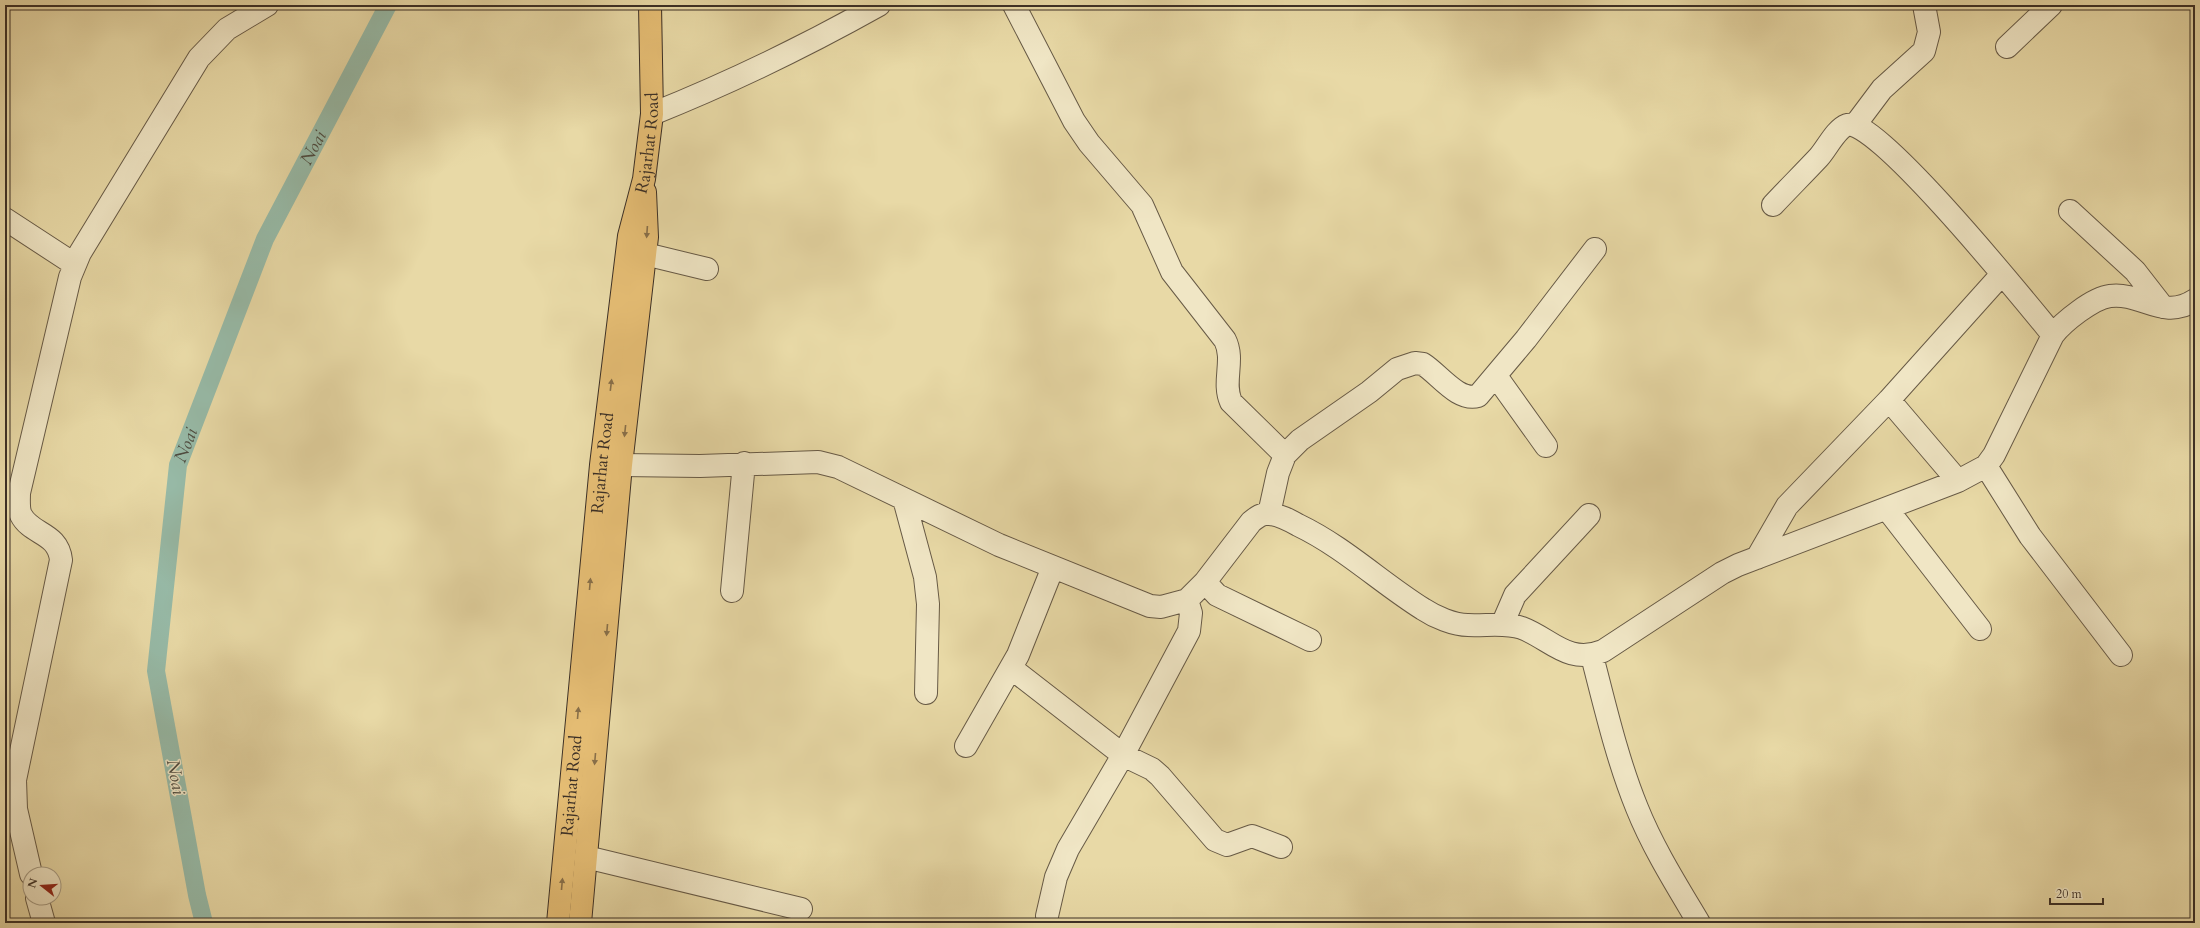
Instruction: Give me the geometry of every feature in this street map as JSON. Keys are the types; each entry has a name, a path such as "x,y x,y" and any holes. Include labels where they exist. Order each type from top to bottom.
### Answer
{"main road":[{"name":"Rajarhat Road","path":"558,923 602,457 629,236 644,179 652,114 650,5"},
{"path":"580,923 621,465 648,226 644,179"}],"street":[{"path":"28,866 16,809 16,780 61,560 60,550 55,542 25,520 12,513 19,493 43,384 74,264 200,58 227,29 267,5"},
{"path":"652,114 722,86 782,57 879,5"},
{"path":"1014,5 1074,121 1089,143 1142,205 1172,272 1225,340 1230,350 1227,392 1232,402 1285,455"},
{"path":"1855,125 1882,89 1924,51 1929,32 1924,5"},
{"path":"2007,47 2051,5"},
{"path":"1773,205 1820,156 1842,128 1848,125 1855,125 1866,130 1907,167 2002,274 2053,335"},
{"path":"2070,211 2135,271 2163,308"},
{"path":"5,219 74,264"},
{"path":"1268,514 1278,473 1285,455 1300,440 1369,392 1398,369 1416,363 1423,364 1468,397 1478,396 1496,376 1595,249"},
{"path":"645,254 707,269"},
{"path":"1756,558 1786,506 1889,400 2002,274"},
{"path":"621,465 700,466 818,462 838,466 999,545 1150,606 1161,607 1187,600 1205,582 1251,522 1259,515 1268,514 1279,516 1321,536 1432,614 1466,625 1515,626 1528,630 1562,651 1578,655 1592,656 1603,651 1722,573 1756,558 1887,510 1958,481 1986,466 1994,455 2053,335 2060,326 2099,298 2122,296 2163,308 2175,309 2186,306 2195,300"},
{"path":"1496,376 1546,446"},
{"path":"1889,400 1958,481"},
{"path":"732,591 744,464"},
{"path":"1986,466 2030,536 2120,656"},
{"path":"904,499 925,577 927,597 926,694"},
{"path":"1887,510 1980,629"},
{"path":"1502,625 1515,595 1589,515"},
{"path":"966,746 1011,668 1053,567"},
{"path":"1205,582 1217,595 1310,640"},
{"path":"1047,916 1060,864 1123,755 1190,631 1191,613 1187,600"},
{"path":"1592,656 1608,716 1637,808 1669,873 1699,923"},
{"path":"1011,668 1123,755 1152,769 1160,776 1214,840 1221,844 1227,845 1252,836 1282,846"},
{"path":"586,856 801,909"},
{"path":"39,906 44,923"}],"waterway":[{"name":"Noai","path":"204,923 197,895 156,671 178,465 265,239 388,5"}]}
